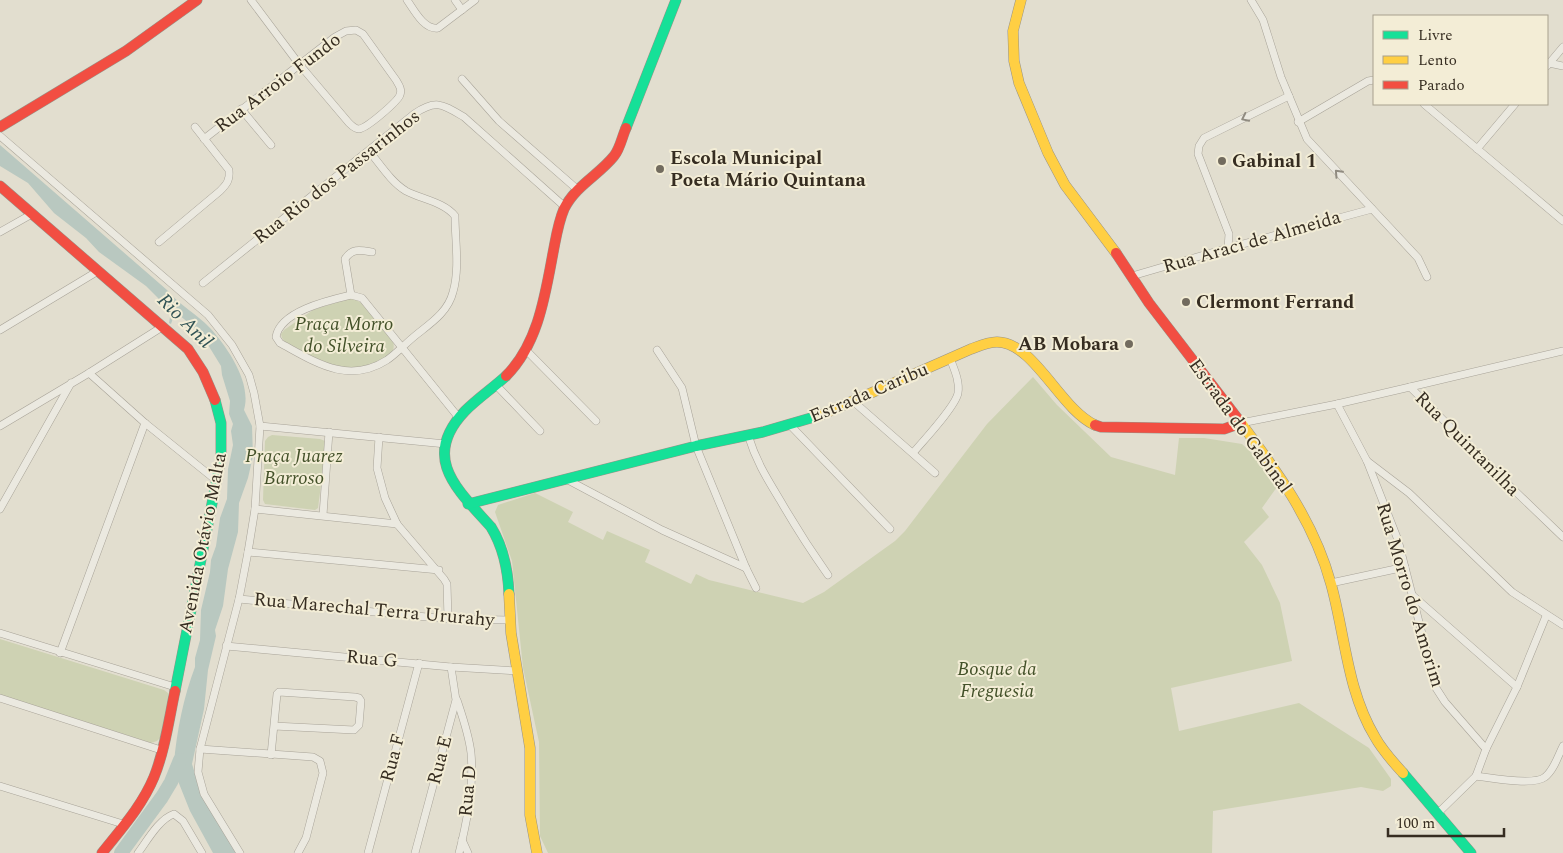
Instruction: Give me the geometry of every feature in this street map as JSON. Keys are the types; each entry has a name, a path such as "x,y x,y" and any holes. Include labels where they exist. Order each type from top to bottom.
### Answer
{"main road":[{"path":"0,127 112,61 170,22 197,0"},
{"path":"537,853 531,826 529,741 510,620 508,578 502,548 491,527 468,504 455,484 445,463 444,450 452,427 459,418 513,369 521,358 544,298 560,220 565,207 578,190 615,155 676,0"},
{"name":"Estrada do Gabinal","path":"1021,0 1014,31 1014,61 1019,83 1048,153 1065,184 1132,276 1149,303 1267,458 1302,511 1331,583 1353,681 1364,716 1375,738 1418,793 1472,853"},
{"name":"Avenida Otávio Malta","path":"0,186 188,349 208,379 219,412 222,451 217,482 161,750 152,782 144,797 102,853"},
{"name":"Estrada Caribu","path":"468,504 696,446 790,425 854,402 950,358 987,344 1000,342 1023,353 1080,416 1091,424 1101,427 1224,429 1241,423"}],"street":[{"path":"251,0 299,64"},
{"path":"407,0 426,25 433,28 438,28 475,0"},
{"path":"455,0 462,10"},
{"path":"1251,0 1262,20 1280,77 1306,139 1418,258 1427,277"},
{"name":"Rua Arroio Fundo","path":"204,139 299,64 346,31 356,30 363,34 396,80 400,87 400,94 395,101 367,126 359,129 349,123 299,64"},
{"path":"1548,65 1563,47"},
{"path":"1548,65 1563,66"},
{"path":"462,79 490,112 578,190"},
{"path":"1298,122 1368,81 1373,80"},
{"path":"1228,248 1229,234 1198,154 1199,146 1204,138 1289,96"},
{"name":"Rua Rio dos Passarinhos","path":"203,283 414,114 426,106 435,104 446,106 464,117 565,207"},
{"path":"1425,105 1563,221"},
{"path":"1477,149 1515,105"},
{"path":"241,109 271,146"},
{"path":"159,242 227,184 230,177 228,170 195,127"},
{"path":"0,136 208,314 232,346 249,374 260,426 255,509 239,599 200,749 198,772 204,794 240,853"},
{"path":"369,151 396,183 406,190 452,211 455,216 456,278 453,294 440,316 401,347 388,359 372,368 357,371 341,371 324,366 280,343 276,337 280,326 314,304 351,295 362,298 401,347 459,418"},
{"name":"Rua Araci de Almeida","path":"1132,276 1372,209"},
{"path":"0,232 32,214"},
{"path":"1229,234 1243,244"},
{"path":"351,295 345,259 348,253 355,250 372,252"},
{"path":"0,330 98,271"},
{"path":"0,426 162,327"},
{"path":"525,349 596,421"},
{"path":"657,350 682,388 696,446 756,588"},
{"path":"1410,387 1563,351"},
{"path":"913,453 958,394 958,383 950,358"},
{"path":"89,373 144,423 217,482"},
{"path":"0,509 72,383"},
{"path":"496,385 540,430"},
{"name":"Rua Quintanilha","path":"1241,423 1410,387 1563,537"},
{"path":"854,402 935,473"},
{"name":"Rua Morro do Amorim","path":"1336,404 1367,461 1398,540 1436,688 1486,750"},
{"path":"60,653 144,423"},
{"path":"790,425 890,530"},
{"path":"260,426 446,444"},
{"path":"323,515 329,432"},
{"path":"748,435 754,456 761,469 802,539 828,575"},
{"path":"379,437 377,468 380,484 397,524 439,570 447,584 448,619"},
{"path":"1367,461 1409,493 1512,592 1546,616 1563,625"},
{"path":"566,479 662,530 746,568"},
{"path":"255,509 397,524"},
{"path":"248,552 439,570"},
{"path":"1331,583 1405,567"},
{"path":"1412,594 1517,687"},
{"name":"Rua Marechal Terra Ururahy","path":"239,599 448,619 510,620"},
{"path":"1437,814 1476,776 1486,750 1517,687 1546,616"},
{"path":"0,633 175,687"},
{"name":"Rua G","path":"226,646 518,671"},
{"name":"Rua F","path":"368,853 419,663"},
{"name":"Rua E","path":"415,853 456,700 451,666"},
{"path":"271,755 277,694 279,692 355,697 361,701 359,725 354,730 274,726"},
{"path":"0,698 161,750"},
{"name":"Rua D","path":"456,700 468,736 471,758 469,796 459,853"},
{"path":"1476,776 1534,781 1544,778 1551,771 1563,746"},
{"path":"200,749 313,757 322,764 323,772 306,838 298,853"},
{"path":"0,786 124,824"},
{"path":"138,853 160,824 174,814 184,821 202,853"},
{"path":"462,840 468,853"}],"green space":[{"name":"Praça Morro do Silveira","path":"350,298 361,303 393,341 394,349 388,355 372,364 347,368 322,361 285,342 282,338 281,334 284,330 313,310"},
{"name":"Bosque da Freguesia","path":"1033,377 1057,405 1111,457 1175,475 1179,438 1204,438 1242,444 1254,455 1277,487 1262,508 1269,517 1244,542 1262,565 1280,603 1292,661 1171,688 1179,731 1299,703 1369,748 1391,779 1391,786 1383,791 1361,787 1213,811 1212,853 548,853 540,836 539,742 523,668 512,561 495,512 498,505 535,493 573,512 568,522 603,540 607,531 650,550 645,562 691,584 696,574 709,580 803,603 824,592 895,541 905,531 987,424"},
{"name":"Praça Juarez Barroso","path":"272,435 325,441 326,446 318,508 315,510 265,504 263,500 265,441"},
{"path":"0,639 164,690 168,693 169,698 161,737 151,743 0,695"}],"shaded area":[{"path":"0,145 167,290 177,301 205,323 224,345 242,377 246,400 244,410 252,426 253,456 239,503 238,532 228,569 223,606 215,630 216,636 208,670 204,709 192,764 198,783 236,853 213,853 190,811 176,776 173,777 180,721 186,693 195,667 195,658 200,640 201,610 211,560 216,546 220,518 227,499 228,469 233,445 231,431 233,424 229,414 230,401 221,366 205,340 189,323 175,312 171,324 169,323 171,311 146,286 99,252 86,238 54,213 28,183 0,166"}],"waterway":[{"path":"121,853 162,797 171,782 180,760"}],"traffic: fast":[{"path":"626,128 676,0"},
{"path":"506,376 465,411 452,428 445,444 445,459 449,473 456,486 491,527 499,543 508,576 509,594"},
{"path":"175,691 221,458 221,423 215,400"},
{"path":"468,504 696,446 763,432 821,415"},
{"path":"1403,773 1471,853"}],"traffic: slow":[{"path":"1021,0 1013,31 1014,61 1019,83 1048,153 1065,185 1116,253"},
{"path":"821,415 971,349 987,343 997,342 1010,345 1023,353 1035,364 1070,405 1082,417 1095,425"},
{"path":"1238,419 1280,477 1315,539 1331,584 1352,682 1358,701 1378,742 1403,773"},
{"path":"509,594 511,633 530,748 530,815 537,853"}],"traffic: jam":[{"path":"0,127 126,51 197,0"},
{"path":"506,376 517,363 533,334 547,286 557,231 564,209 574,194 614,156 626,128"},
{"path":"0,186 188,349 203,372 215,400"},
{"path":"1116,253 1149,303 1238,419"},
{"path":"1095,425 1101,427 1224,429 1241,423"},
{"path":"102,853 124,826 154,777 164,745 175,691"}],"place":[{"name":"Gabinal 1","path":"1222,161"},
{"name":"Escola Municipal Poeta Mário Quintana","path":"660,169"},
{"name":"Clermont Ferrand","path":"1186,302"},
{"name":"AB Mobara","path":"1129,344"}],"water label":[{"name":"Rio Anil","path":"185,321"}]}
